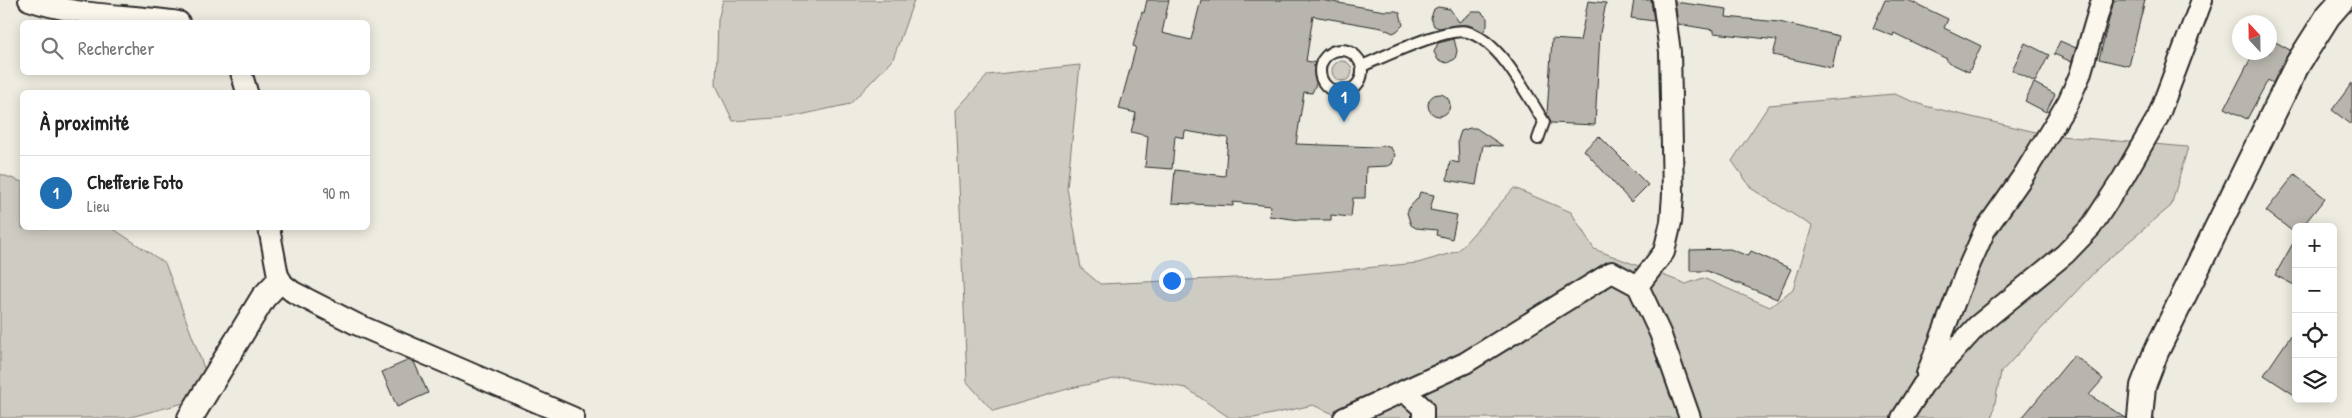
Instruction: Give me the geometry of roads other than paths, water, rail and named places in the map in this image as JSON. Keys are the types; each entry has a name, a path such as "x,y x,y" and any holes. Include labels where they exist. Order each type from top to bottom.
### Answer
{"street":[{"path":"30,0 47,6 88,13 159,20"},
{"path":"1638,286 1664,252 1673,194 1670,52 1663,0"},
{"path":"1923,385 1965,275 1985,230 2023,176 2068,102 2080,75 2102,0"},
{"path":"1902,418 1923,385 1978,326 2065,254 2091,227 2123,178 2158,117 2202,0"},
{"path":"2140,418 2143,386 2160,344 2297,65 2328,16 2342,0"},
{"path":"242,75 246,90"},
{"path":"269,230 280,281 292,292 356,324 574,418"},
{"path":"1344,418 1405,392 1464,363 1612,272 1638,286 1660,333 1690,418"},
{"path":"190,418 263,298 280,281"},
{"path":"1405,392 1423,408 1423,418"}],"lane":[{"path":"1362,66 1444,34 1467,32 1488,43 1506,63 1544,122 1538,139"},
{"path":"1335,51 1352,52 1362,66 1360,82 1346,91 1331,89 1326,84 1320,71 1322,62 1335,51"}],"place":[{"name":"Chefferie Foto","path":"1344,122"}]}
